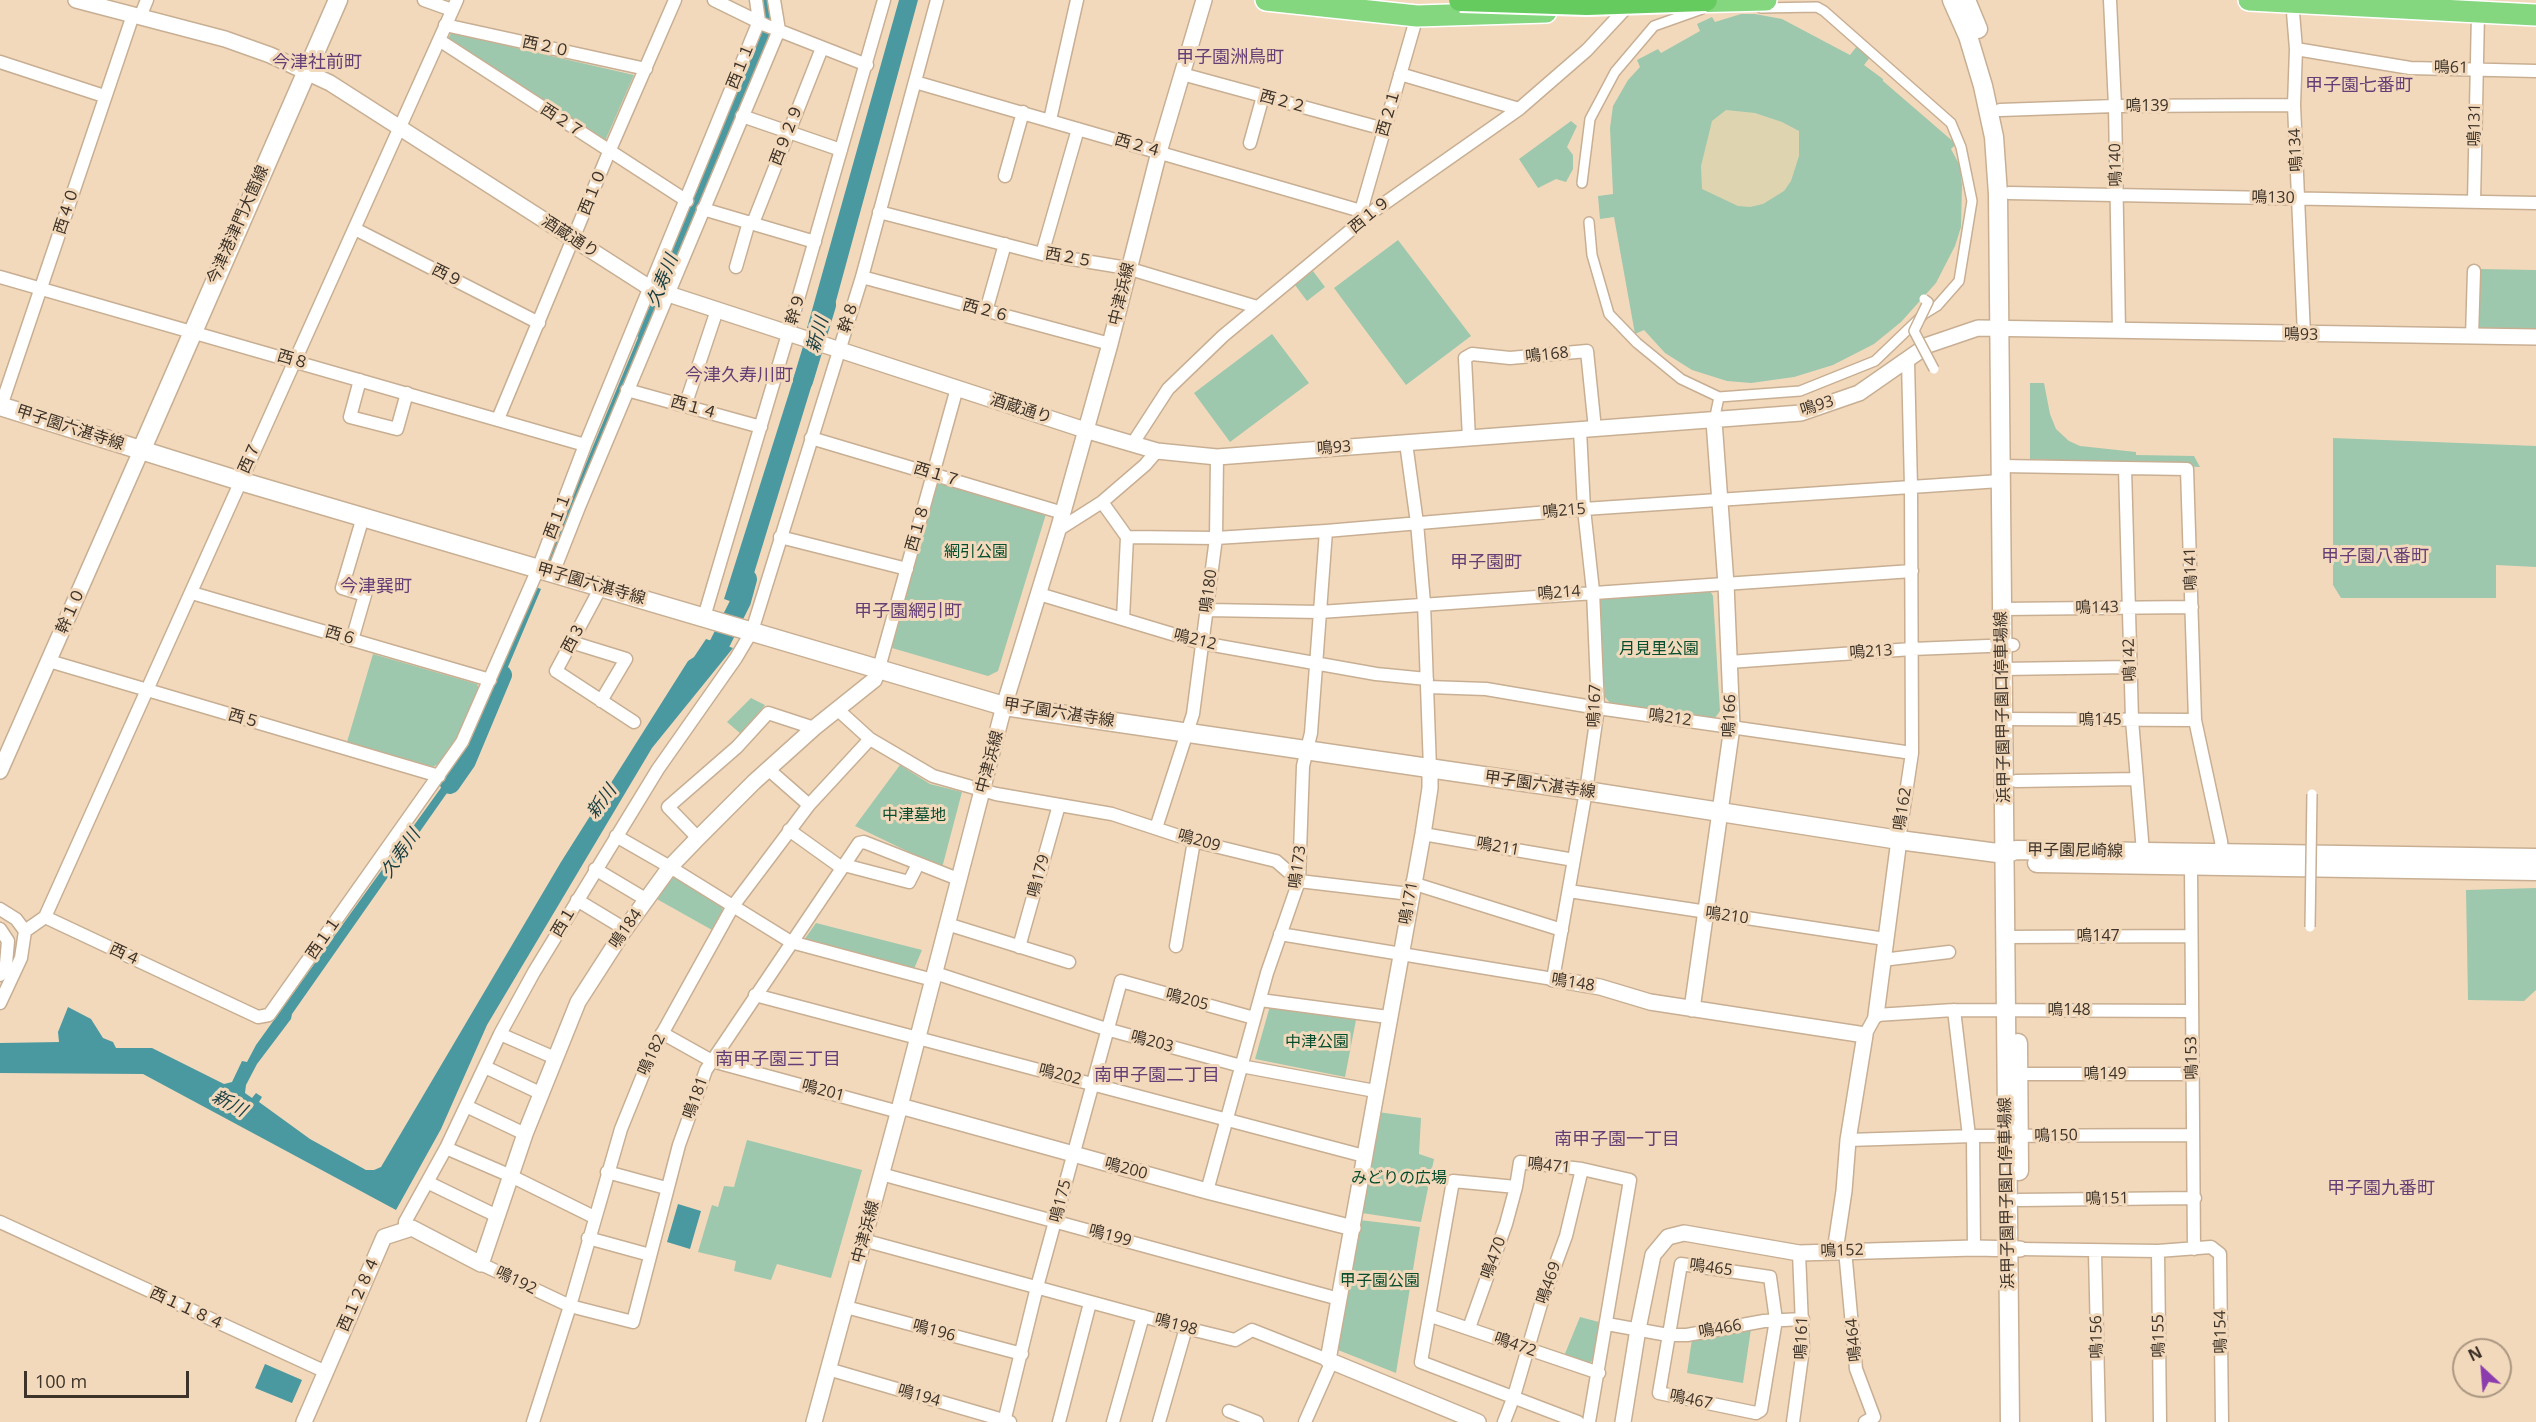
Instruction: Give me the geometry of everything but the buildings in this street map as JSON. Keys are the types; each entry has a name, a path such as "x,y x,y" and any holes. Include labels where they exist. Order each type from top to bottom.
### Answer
{"highway":[{"path":"1266,0 1417,16 1544,12 1627,3 1766,0"},
{"path":"1460,0 1587,4 1706,0"},
{"path":"2250,0 2536,15"}],"main road":[{"name":"今津港津門大箇線","path":"141,451 338,0"},
{"name":"浜甲子園甲子園口停車場線","path":"1952,0 1976,60 1994,137 2005,329"},
{"name":"浜甲子園甲子園口停車場線","path":"1966,0 1984,48 2000,110 2006,138 2009,194 2004,471 2012,855 2014,1249 2010,1422"},
{"name":"甲子園六湛寺線","path":"0,410 110,439 141,451 240,481 1004,706 1186,731 1899,840 2012,855"},
{"name":"浜甲子園甲子園口停車場線","path":"2010,719 2016,781 2012,855"},
{"name":"甲子園尼崎線","path":"2012,855 2222,852 2536,858"},
{"name":"甲子園尼崎線","path":"2012,855 2191,867 2536,872"},
{"name":"浜甲子園甲子園口停車場線","path":"2011,1010 2018,1074 2013,1137 2019,1200 2014,1249 2022,1422"}],"street":[{"name":"酒蔵通り","path":"76,0 225,39 270,54 330,82 574,240 659,291 1085,430"},
{"name":"西４０","path":"0,410 42,290 104,96 136,16 147,0"},
{"path":"424,0 454,5"},
{"name":"西１０","path":"498,419 675,0"},
{"path":"714,0 769,26 867,65"},
{"name":"西１１","path":"258,1017 269,1015 462,742 490,680 546,571 585,446 659,291 687,201 769,26 756,0"},
{"path":"546,571 627,390 659,291 703,209 742,116 769,26 774,0"},
{"name":"幹９","path":"708,618 760,427 794,336 815,242 884,0"},
{"name":"幹８","path":"747,630 780,537 811,438 834,348 862,277 937,0"},
{"path":"1050,120 1077,0"},
{"name":"中津浜線","path":"814,1422 900,1109 1004,706 1063,513 1110,344 1127,268 1158,152 1204,0"},
{"name":"鳴140","path":"2110,0 2115,106 2119,331"},
{"name":"鳴134","path":"2292,1 2296,49 2294,105 2304,335"},
{"name":"西１９","path":"1133,443 1168,389 1223,336 1363,215 1519,109 1587,50 1627,3"},
{"name":"西７","path":"45,917 148,692 240,481 454,5"},
{"path":"1582,183 1590,119 1615,72 1654,26 1699,9 1817,7 1951,123 1961,147 1972,201 1959,281 1936,306 1924,314 1875,361 1800,391 1719,396 1681,379 1637,343 1609,314 1592,255 1589,222"},
{"name":"鳴131","path":"2474,202 2478,13"},
{"name":"西２１","path":"1363,215 1384,129 1417,16"},
{"name":"西２０","path":"446,25 646,69"},
{"name":"西２７","path":"439,40 687,201"},
{"name":"西９２９","path":"736,267 751,222 822,48"},
{"name":"鳴61","path":"2296,49 2410,68 2536,71"},
{"path":"0,62 104,96"},
{"name":"西２２","path":"1182,74 1384,129"},
{"path":"1400,74 1519,109"},
{"name":"西２４","path":"915,82 1158,152 1363,215"},
{"path":"1250,143 1263,96"},
{"name":"鳴139","path":"2000,110 2115,106 2294,105"},
{"path":"1005,176 1023,112"},
{"path":"742,116 841,150"},
{"path":"1042,254 1078,129"},
{"name":"鳴130","path":"2009,194 2536,203"},
{"path":"703,209 815,242"},
{"name":"西２５","path":"879,212 1042,254 1127,268 1257,307"},
{"name":"西９","path":"355,229 539,323"},
{"path":"986,311 1005,244"},
{"path":"2472,337 2474,271"},
{"name":"西８","path":"0,277 585,446"},
{"name":"西２６","path":"862,277 1110,344"},
{"path":"1924,298 1928,302 1914,332 1934,369"},
{"path":"685,406 717,310"},
{"name":"鳴93","path":"1085,430 1157,451 1216,457 1801,413 1859,393 1929,345 1978,328 2536,337"},
{"name":"鳴168","path":"1469,439 1466,358 1472,354 1510,358 1587,351 1587,429"},
{"name":"鳴162","path":"1840,1250 1848,1140 1865,1035 1876,1015 1912,753 1912,571 1908,361"},
{"path":"360,380 351,417 397,429 407,393"},
{"name":"西１８","path":"879,668 957,388"},
{"name":"西１４","path":"627,390 760,427"},
{"path":"1714,421 1719,396"},
{"name":"鳴166","path":"1692,1009 1732,727 1730,662 1714,421"},
{"name":"鳴167","path":"1553,979 1598,708 1593,591 1584,509 1587,429"},
{"name":"西１７","path":"811,438 1063,513"},
{"name":"鳴171","path":"1305,1422 1330,1361 1375,1091 1430,788 1424,603 1418,523 1407,443"},
{"name":"幹１０","path":"0,771 141,451"},
{"path":"1058,530 1102,502 1145,465 1157,451"},
{"name":"鳴180","path":"1156,828 1193,714 1216,538 1218,496 1216,457"},
{"name":"鳴142","path":"2125,468 2132,720 2143,852"},
{"name":"鳴141","path":"2004,471 2187,469 2195,720 2222,852"},
{"name":"鳴215","path":"1127,537 1216,538 1326,531 1584,509 1911,487 2004,471"},
{"path":"1102,502 1127,537 1123,620"},
{"path":"352,640 365,595 342,588 363,517"},
{"name":"鳴173","path":"1207,1191 1254,1018 1299,881 1304,766 1311,733 1326,531"},
{"path":"780,537 907,569"},
{"name":"鳴214","path":"1207,610 1320,612 1593,591 1912,571"},
{"name":"西３","path":"601,587 556,671 634,722"},
{"name":"西６","path":"192,593 490,680"},
{"name":"鳴212","path":"1039,594 1202,643 1428,683 1486,689 1598,708 1912,753"},
{"name":"鳴143","path":"2008,609 2192,607"},
{"name":"西１","path":"405,1229 405,1222 446,1148 500,1034 595,869 657,769 736,658 747,630"},
{"path":"572,642 626,659 601,700"},
{"name":"鳴213","path":"1730,662 1912,649 2008,645"},
{"name":"西５","path":"49,661 439,776"},
{"path":"2008,669 2130,667"},
{"name":"鳴184","path":"481,1264 525,1134 578,1002 625,929 670,867 698,838 768,769 814,728 874,680 879,668"},
{"name":"鳴209","path":"837,709 870,739 933,776 983,791 1112,814 1194,841 1276,861 1299,881"},
{"path":"698,838 668,807 737,747 768,713 814,728"},
{"name":"鳴145","path":"2010,719 2195,720"},
{"name":"鳴182","path":"533,1422 570,1306 621,1129 662,1033 733,906 808,805 870,739"},
{"path":"768,769 808,805"},
{"path":"2016,781 2137,779"},
{"path":"2310,927 2312,794"},
{"name":"鳴179","path":"1019,947 1059,805"},
{"path":"789,830 843,866 909,882 918,864 958,879"},
{"name":"鳴211","path":"1423,834 1574,860"},
{"name":"鳴203","path":"616,836 791,942 934,976 1106,1029 1241,1066 1375,1091"},
{"path":"1176,946 1194,841"},
{"name":"鳴181","path":"633,1322 666,1188 706,1070 859,843 864,842 918,864"},
{"name":"鳴153","path":"2191,867 2193,1074 2191,1135 2195,1198 2194,1250"},
{"path":"595,869 647,900"},
{"path":"1299,881 1411,889 1562,930"},
{"name":"鳴210","path":"1569,891 1885,939"},
{"path":"577,900 625,929"},
{"path":"0,909 16,919 25,931 21,958 0,1003"},
{"path":"25,931 45,917"},
{"name":"西４","path":"45,917 258,1017"},
{"path":"947,924 1069,962"},
{"path":"0,929 8,941 6,963 0,975"},
{"name":"鳴148","path":"1280,934 1399,956 1600,987 1650,1002 1865,1035"},
{"name":"鳴147","path":"2011,937 2191,936"},
{"path":"1882,960 1949,952"},
{"name":"鳴175","path":"1006,1422 1037,1287 1121,981"},
{"name":"鳴205","path":"1121,981 1254,1018"},
{"name":"鳴202","path":"755,995 1364,1156"},
{"path":"1260,1000 1388,1017"},
{"path":"1954,1010 1971,1136 1974,1248"},
{"name":"鳴148","path":"1876,1015 1954,1010 2191,1011"},
{"name":"鳴201","path":"662,1033 712,1061 900,1109"},
{"path":"500,1034 555,1058"},
{"path":"485,1067 540,1094"},
{"name":"鳴149","path":"2018,1074 2193,1074"},
{"path":"466,1106 525,1134"},
{"name":"鳴200","path":"900,1109 1353,1228"},
{"name":"鳴150","path":"1848,1140 1971,1136 2191,1135"},
{"path":"446,1148 511,1176 594,1217"},
{"name":"鳴471","path":"1578,1422 1421,1362 1454,1181 1516,1187 1520,1162 1582,1169 1630,1180 1589,1422"},
{"name":"鳴469","path":"1514,1396 1541,1304 1566,1236 1582,1169"},
{"path":"608,1172 666,1188"},
{"name":"鳴199","path":"881,1174 1339,1299"},
{"path":"427,1182 497,1216"},
{"name":"鳴470","path":"1469,1328 1506,1224 1516,1187"},
{"name":"鳴151","path":"2019,1200 2195,1198"},
{"name":"西１１８４","path":"0,1222 326,1372"},
{"name":"鳴192","path":"405,1229 412,1228 570,1306 633,1322"},
{"name":"西１２８４","path":"326,1372 384,1237 405,1229"},
{"name":"鳴152","path":"1623,1422 1653,1255 1668,1237 1684,1233 1799,1253 1840,1250 1974,1248 2095,1252 2194,1250 2211,1247"},
{"path":"588,1238 650,1256"},
{"name":"鳴198","path":"863,1239 1090,1303 1235,1340 1252,1330 1470,1420"},
{"name":"鳴154","path":"2211,1247 2220,1254 2222,1422"},
{"name":"鳴464","path":"1840,1250 1856,1369 1874,1417 1865,1422"},
{"name":"鳴155","path":"2158,1251 2160,1422"},
{"name":"鳴156","path":"2095,1252 2099,1422"},
{"name":"鳴161","path":"1793,1422 1803,1349 1799,1253"},
{"name":"鳴465","path":"1668,1335 1681,1264 1770,1277 1776,1320"},
{"path":"1059,1422 1090,1303"},
{"name":"鳴196","path":"846,1307 1022,1354"},
{"path":"1113,1422 1143,1316"},
{"name":"鳴472","path":"1431,1316 1599,1373"},
{"name":"鳴466","path":"1638,1329 1668,1335 1688,1335 1776,1320 1803,1319"},
{"name":"鳴467","path":"1668,1335 1659,1393 1756,1413 1761,1410 1776,1320"},
{"path":"1607,1324 1638,1329"},
{"path":"1159,1422 1186,1328"},
{"name":"鳴194","path":"828,1369 1006,1422"},
{"path":"304,1422 326,1372"},
{"path":"1504,1422 1514,1396"},
{"path":"1229,1411 1257,1422"}],"green space":[{"path":"1741,14 1782,19 1850,55 1857,46 1871,56 1864,65 1956,144 1951,149 1960,166 1962,185 1961,227 1955,246 1936,283 1901,322 1874,344 1833,365 1794,377 1751,383 1727,381 1692,370 1665,353 1644,330 1635,334 1614,217 1600,219 1598,196 1613,194 1610,128 1613,106 1628,80 1640,67 1637,60 1658,49 1661,53 1700,31 1697,24 1712,17 1715,22"},
{"path":"451,33 634,75 605,141 447,41"},
{"path":"1571,121 1577,126 1567,147 1573,155 1573,169 1566,182 1556,179 1538,188 1519,159"},
{"path":"1398,240 1471,336 1406,385 1334,288"},
{"path":"2480,269 2536,270 2536,329 2479,328"},
{"path":"1313,271 1325,287 1307,301 1295,285"},
{"path":"1272,334 1309,383 1230,442 1194,393"},
{"path":"2030,383 2044,383 2050,414 2056,429 2069,441 2080,446 2136,452 2136,455 2194,456 2200,467 2030,459"},
{"path":"2333,438 2536,446 2536,567 2496,565 2496,598 2341,598 2333,585"},
{"name":"網引公園","path":"942,482 1046,514 998,671 988,676 892,648 936,483"},
{"name":"月見里公園","path":"1709,589 1713,596 1720,711 1715,718 1610,703 1605,697 1598,601 1602,596"},
{"path":"373,654 477,684 479,689 459,734 438,764 433,767 347,742"},
{"path":"751,698 765,705 741,734 727,722"},
{"name":"中津墓地","path":"900,765 930,784 962,792 942,868 855,826"},
{"path":"673,878 681,878 721,904 723,910 712,930 655,898"},
{"path":"2536,888 2536,990 2524,1001 2468,1000 2466,890"},
{"path":"816,923 922,950 914,969 804,940"},
{"name":"中津公園","path":"1270,1006 1356,1020 1345,1077 1255,1059"},
{"name":"みどりの広場","path":"1378,1112 1421,1118 1419,1154 1434,1159 1421,1222 1362,1213"},
{"path":"747,1140 862,1170 831,1278 777,1264 771,1280 734,1271 736,1261 698,1252 712,1205 718,1207 724,1186 734,1187"},
{"name":"甲子園公園","path":"1359,1220 1420,1227 1396,1373 1338,1350"},
{"path":"1580,1317 1599,1322 1595,1357 1589,1364 1564,1356"},
{"path":"1751,1329 1743,1383 1687,1373 1692,1339"}],"sand":[{"path":"1726,110 1755,113 1782,122 1799,131 1799,156 1791,181 1784,191 1763,204 1750,207 1738,206 1702,189 1701,166 1712,121"}],"water":[{"path":"899,0 918,0 827,334 807,328"},
{"path":"652,304 657,306 552,562 546,560"},
{"path":"802,352 820,358 744,606 724,599"},
{"path":"536,587 541,589 494,700 489,699"},
{"path":"706,639 733,648 652,748 487,1025 441,1129 396,1210 143,1074 0,1073 0,1043 59,1042 58,1032 68,1007 91,1019 103,1038 113,1042 116,1048 152,1048 224,1084 232,1082 242,1061 247,1062 256,1045 461,760 468,763 292,1014 291,1019 257,1064 246,1085 245,1093 252,1098 256,1093 262,1097 259,1102 310,1139 366,1170 381,1167 561,862 688,661 694,657"},
{"path":"678,1204 701,1211 690,1249 667,1242"},
{"path":"265,1364 302,1380 292,1403 255,1388"}],"waterway":[{"name":"久寿川","path":"644,329 770,19 767,0"},
{"name":"新川","path":"803,381 826,305"},
{"name":"新川","path":"704,665 719,645 741,601 747,579"},
{"name":"久寿川","path":"450,784 466,761 502,675"}],"district":[{"name":"甲子園洲鳥町","path":"1230,58"},
{"name":"今津社前町","path":"317,63"},
{"name":"甲子園七番町","path":"2359,86"},
{"name":"今津久寿川町","path":"739,376"},
{"name":"甲子園八番町","path":"2375,557"},
{"name":"甲子園町","path":"1486,563"},
{"name":"今津巽町","path":"376,587"},
{"name":"甲子園網引町","path":"908,612"},
{"name":"南甲子園三丁目","path":"778,1060"},
{"name":"南甲子園二丁目","path":"1157,1076"},
{"name":"南甲子園一丁目","path":"1617,1140"},
{"name":"甲子園九番町","path":"2381,1189"}]}
